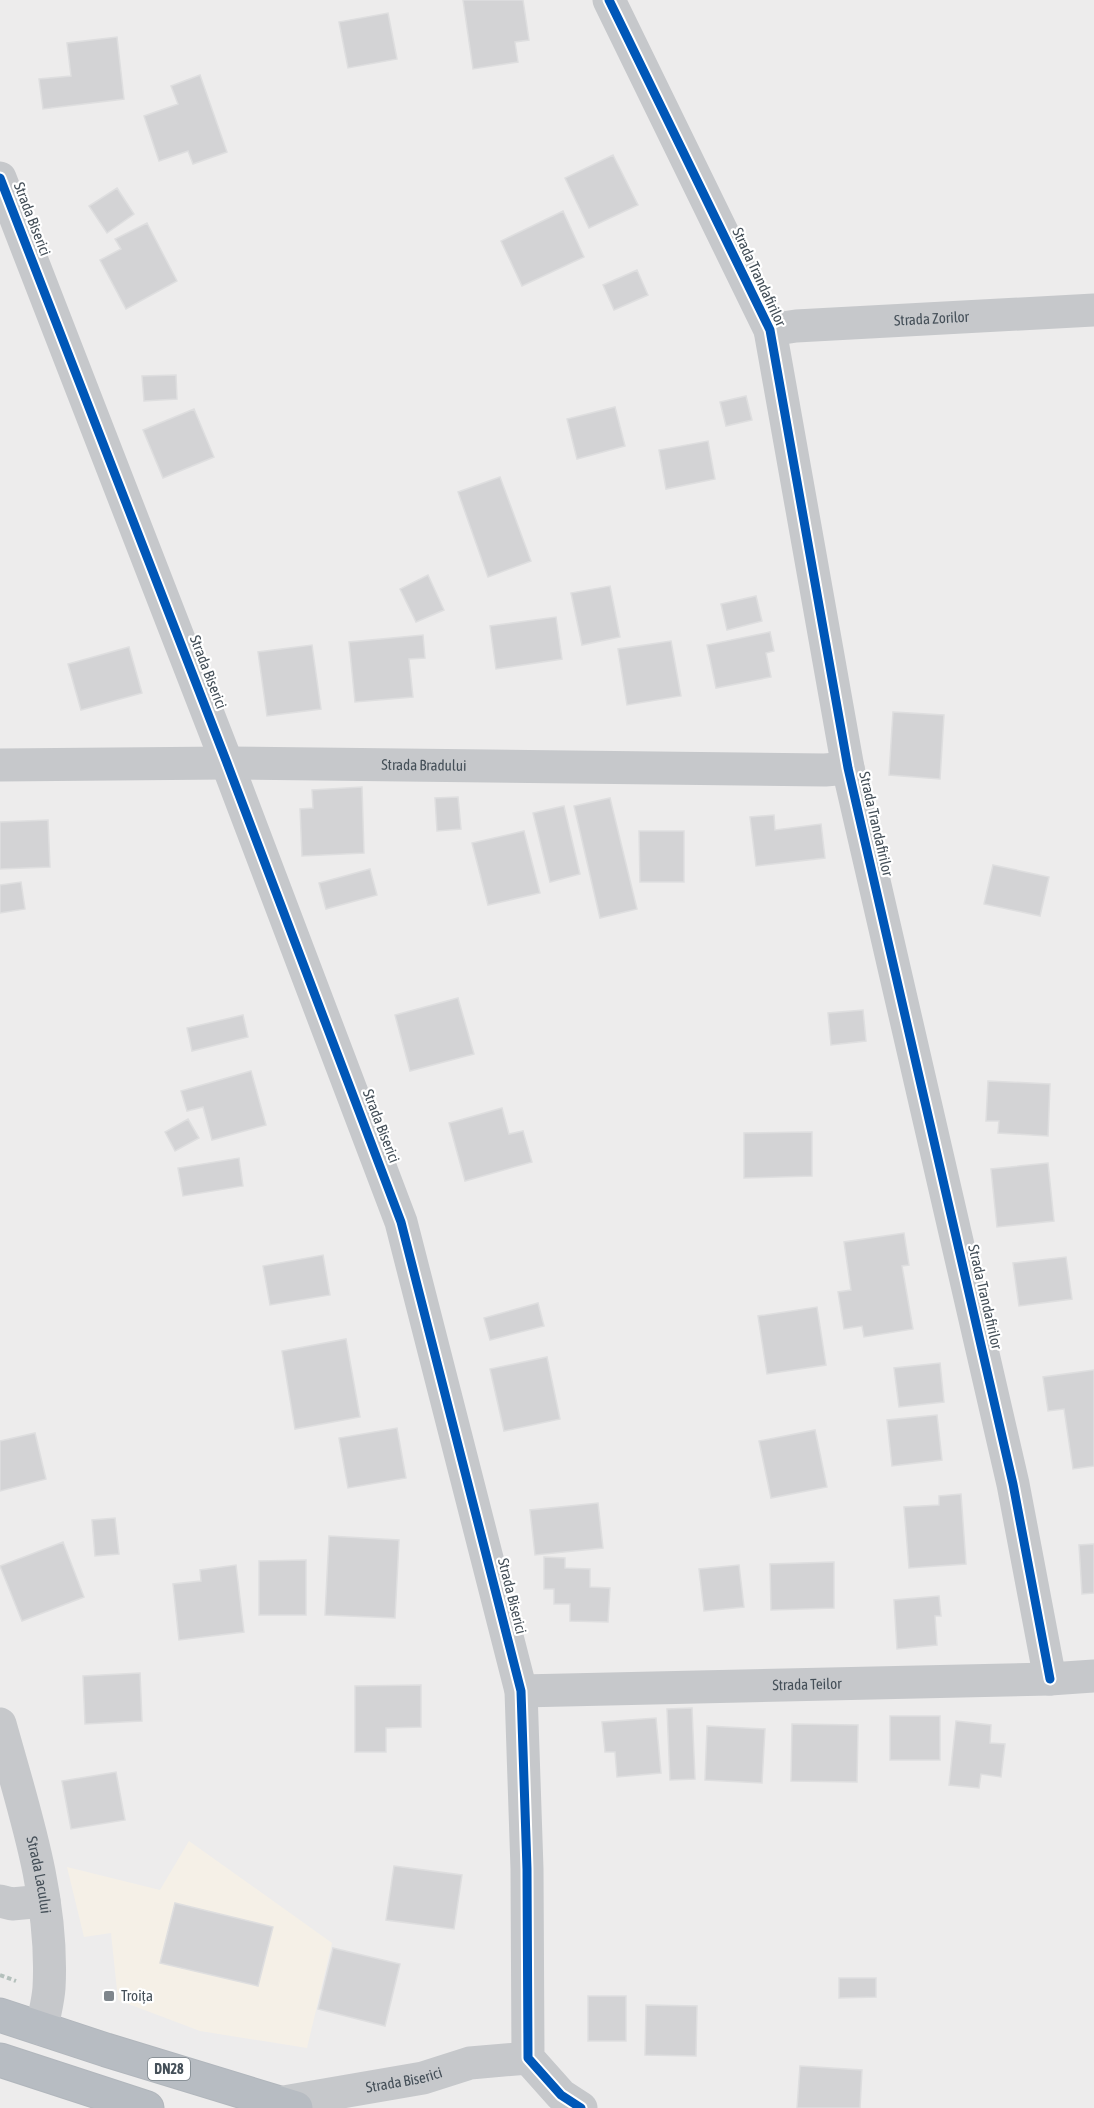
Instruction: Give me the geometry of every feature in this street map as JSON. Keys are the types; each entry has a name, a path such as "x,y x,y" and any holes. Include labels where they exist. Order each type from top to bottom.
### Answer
{"highway":[{"name":"DN28","path":"0,2015 287,2105"},
{"path":"0,2060 147,2108"}],"street":[{"name":"Strada Trandafirilor","path":"609,0 770,330 848,768 1013,1484 1050,1679"},
{"name":"Strada Biserici","path":"0,178 227,763 401,1222 521,1690 527,1869 528,2058 470,2063 423,2078 287,2105"},
{"name":"Strada Zorilor","path":"770,330 796,326 1094,310"},
{"name":"Strada Bradului","path":"0,765 227,763 825,770 848,768"},
{"name":"Strada Teilor","path":"521,1690 1050,1679 1094,1676"},
{"name":"Strada Lacului","path":"0,1724 36,1854 44,1901 50,1963 49,1991 42,2029"},
{"path":"0,1901 12,1904 44,1901"},
{"path":"528,2058 561,2094 581,2108"}],"shaded area":[{"path":"189,1841 332,1943 307,2048 200,2031 118,2000 111,1933 84,1937 67,1867 160,1890"}],"building":[{"path":"463,0 523,0 529,40 515,42 518,62 473,69"},
{"path":"388,13 397,59 348,68 339,22"},
{"path":"117,37 124,99 43,109 39,79 71,76 67,43"},
{"path":"200,75 227,152 193,164 188,151 159,161 144,116 178,104 171,86"},
{"path":"613,155 638,205 589,228 565,178"},
{"path":"117,188 134,214 107,233 89,206"},
{"path":"563,211 584,257 522,286 501,241"},
{"path":"147,223 177,281 126,309 100,260 121,249 115,239"},
{"path":"637,270 648,295 614,310 603,285"},
{"path":"176,375 177,399 144,401 142,376"},
{"path":"746,396 752,420 726,426 720,402"},
{"path":"615,407 625,446 577,459 567,419"},
{"path":"194,409 214,457 163,478 143,430"},
{"path":"708,441 715,479 666,489 659,450"},
{"path":"500,477 531,561 488,577 458,492"},
{"path":"428,575 444,610 416,622 400,589"},
{"path":"610,586 620,637 582,645 571,593"},
{"path":"756,596 762,621 727,630 721,604"},
{"path":"556,617 562,659 496,669 490,626"},
{"path":"770,632 774,651 766,653 771,677 716,688 707,645"},
{"path":"423,635 425,658 409,659 413,697 355,702 349,642"},
{"path":"671,641 681,696 627,705 618,649"},
{"path":"312,645 321,709 267,716 258,652"},
{"path":"129,647 142,693 81,710 68,664"},
{"path":"893,712 944,715 940,779 889,775"},
{"path":"362,787 364,853 302,856 300,809 313,808 312,790"},
{"path":"458,797 461,829 437,831 435,798"},
{"path":"610,798 637,909 600,918 574,806"},
{"path":"564,806 580,874 550,882 533,813"},
{"path":"774,815 775,830 821,824 825,858 756,866 750,817"},
{"path":"48,820 50,867 0,869 0,822"},
{"path":"524,831 540,893 488,905 472,843"},
{"path":"639,831 684,831 684,882 640,882"},
{"path":"993,865 1049,877 1040,916 984,904"},
{"path":"370,869 377,895 326,909 319,883"},
{"path":"21,882 25,909 0,913 0,885"},
{"path":"458,998 474,1054 410,1071 395,1015"},
{"path":"863,1010 866,1041 831,1045 828,1013"},
{"path":"243,1015 248,1037 192,1051 187,1028"},
{"path":"251,1071 266,1125 212,1140 203,1107 187,1111 181,1091"},
{"path":"988,1081 1050,1084 1048,1136 998,1133 999,1121 986,1121"},
{"path":"502,1108 509,1134 523,1131 532,1162 465,1181 449,1123"},
{"path":"188,1119 199,1138 175,1151 165,1132"},
{"path":"812,1132 812,1176 744,1178 744,1133"},
{"path":"239,1158 243,1186 183,1196 178,1168"},
{"path":"1048,1163 1054,1221 997,1227 991,1169"},
{"path":"904,1233 909,1265 902,1266 913,1329 864,1337 862,1326 844,1329 838,1292 851,1290 844,1242"},
{"path":"323,1255 330,1295 270,1305 263,1266"},
{"path":"1066,1257 1072,1299 1019,1306 1013,1263"},
{"path":"538,1303 544,1326 490,1340 484,1318"},
{"path":"817,1307 826,1365 767,1374 758,1316"},
{"path":"346,1339 360,1417 295,1429 282,1351"},
{"path":"547,1357 560,1419 504,1431 490,1369"},
{"path":"940,1363 944,1402 899,1407 894,1368"},
{"path":"1094,1370 1094,1466 1073,1469 1064,1409 1048,1411 1043,1377"},
{"path":"937,1415 942,1460 892,1466 887,1420"},
{"path":"397,1428 406,1478 348,1488 339,1438"},
{"path":"815,1430 827,1487 771,1498 759,1441"},
{"path":"35,1433 46,1479 0,1491 0,1441"},
{"path":"961,1494 966,1564 909,1568 904,1507 939,1505 939,1496"},
{"path":"598,1503 603,1548 535,1555 530,1510"},
{"path":"115,1518 119,1554 95,1556 92,1520"},
{"path":"329,1536 399,1540 395,1618 325,1615"},
{"path":"63,1542 84,1597 22,1621 0,1566"},
{"path":"1094,1544 1094,1593 1082,1594 1079,1545"},
{"path":"544,1557 565,1558 565,1568 590,1569 590,1587 610,1588 608,1622 570,1621 570,1604 554,1604 554,1589 544,1589"},
{"path":"306,1560 306,1615 259,1615 259,1561"},
{"path":"834,1562 834,1608 771,1610 770,1564"},
{"path":"236,1565 244,1632 179,1640 173,1584 201,1581 200,1570"},
{"path":"739,1565 744,1607 704,1611 699,1569"},
{"path":"939,1596 941,1616 935,1616 937,1645 897,1649 894,1600"},
{"path":"140,1673 142,1721 85,1724 83,1676"},
{"path":"421,1685 421,1727 386,1728 386,1752 355,1752 355,1686"},
{"path":"692,1708 695,1779 670,1780 667,1709"},
{"path":"890,1716 940,1716 940,1760 890,1760"},
{"path":"656,1718 661,1773 617,1777 615,1752 605,1752 602,1722"},
{"path":"956,1721 991,1725 990,1743 1005,1744 1001,1777 981,1774 979,1788 949,1785"},
{"path":"792,1724 858,1725 857,1782 791,1781"},
{"path":"707,1726 765,1729 762,1783 705,1780"},
{"path":"116,1772 125,1820 71,1829 62,1781"},
{"path":"394,1866 462,1875 454,1929 386,1920"},
{"path":"175,1903 273,1927 258,1986 160,1963"},
{"path":"333,1948 400,1964 385,2026 318,2009"},
{"path":"839,1978 876,1978 876,1997 839,1998"},
{"path":"588,1996 626,1996 626,2041 588,2041"},
{"path":"646,2005 697,2006 696,2056 645,2055"},
{"path":"800,2066 862,2070 860,2108 797,2108"}],"cycle path":[{"path":"609,0 770,330 848,768 1013,1484 1050,1679"},
{"path":"0,178 227,763 401,1222 521,1691 527,1869 528,2058 561,2095 581,2108"}],"place":[{"name":"Troița","path":"109,1996"}]}
